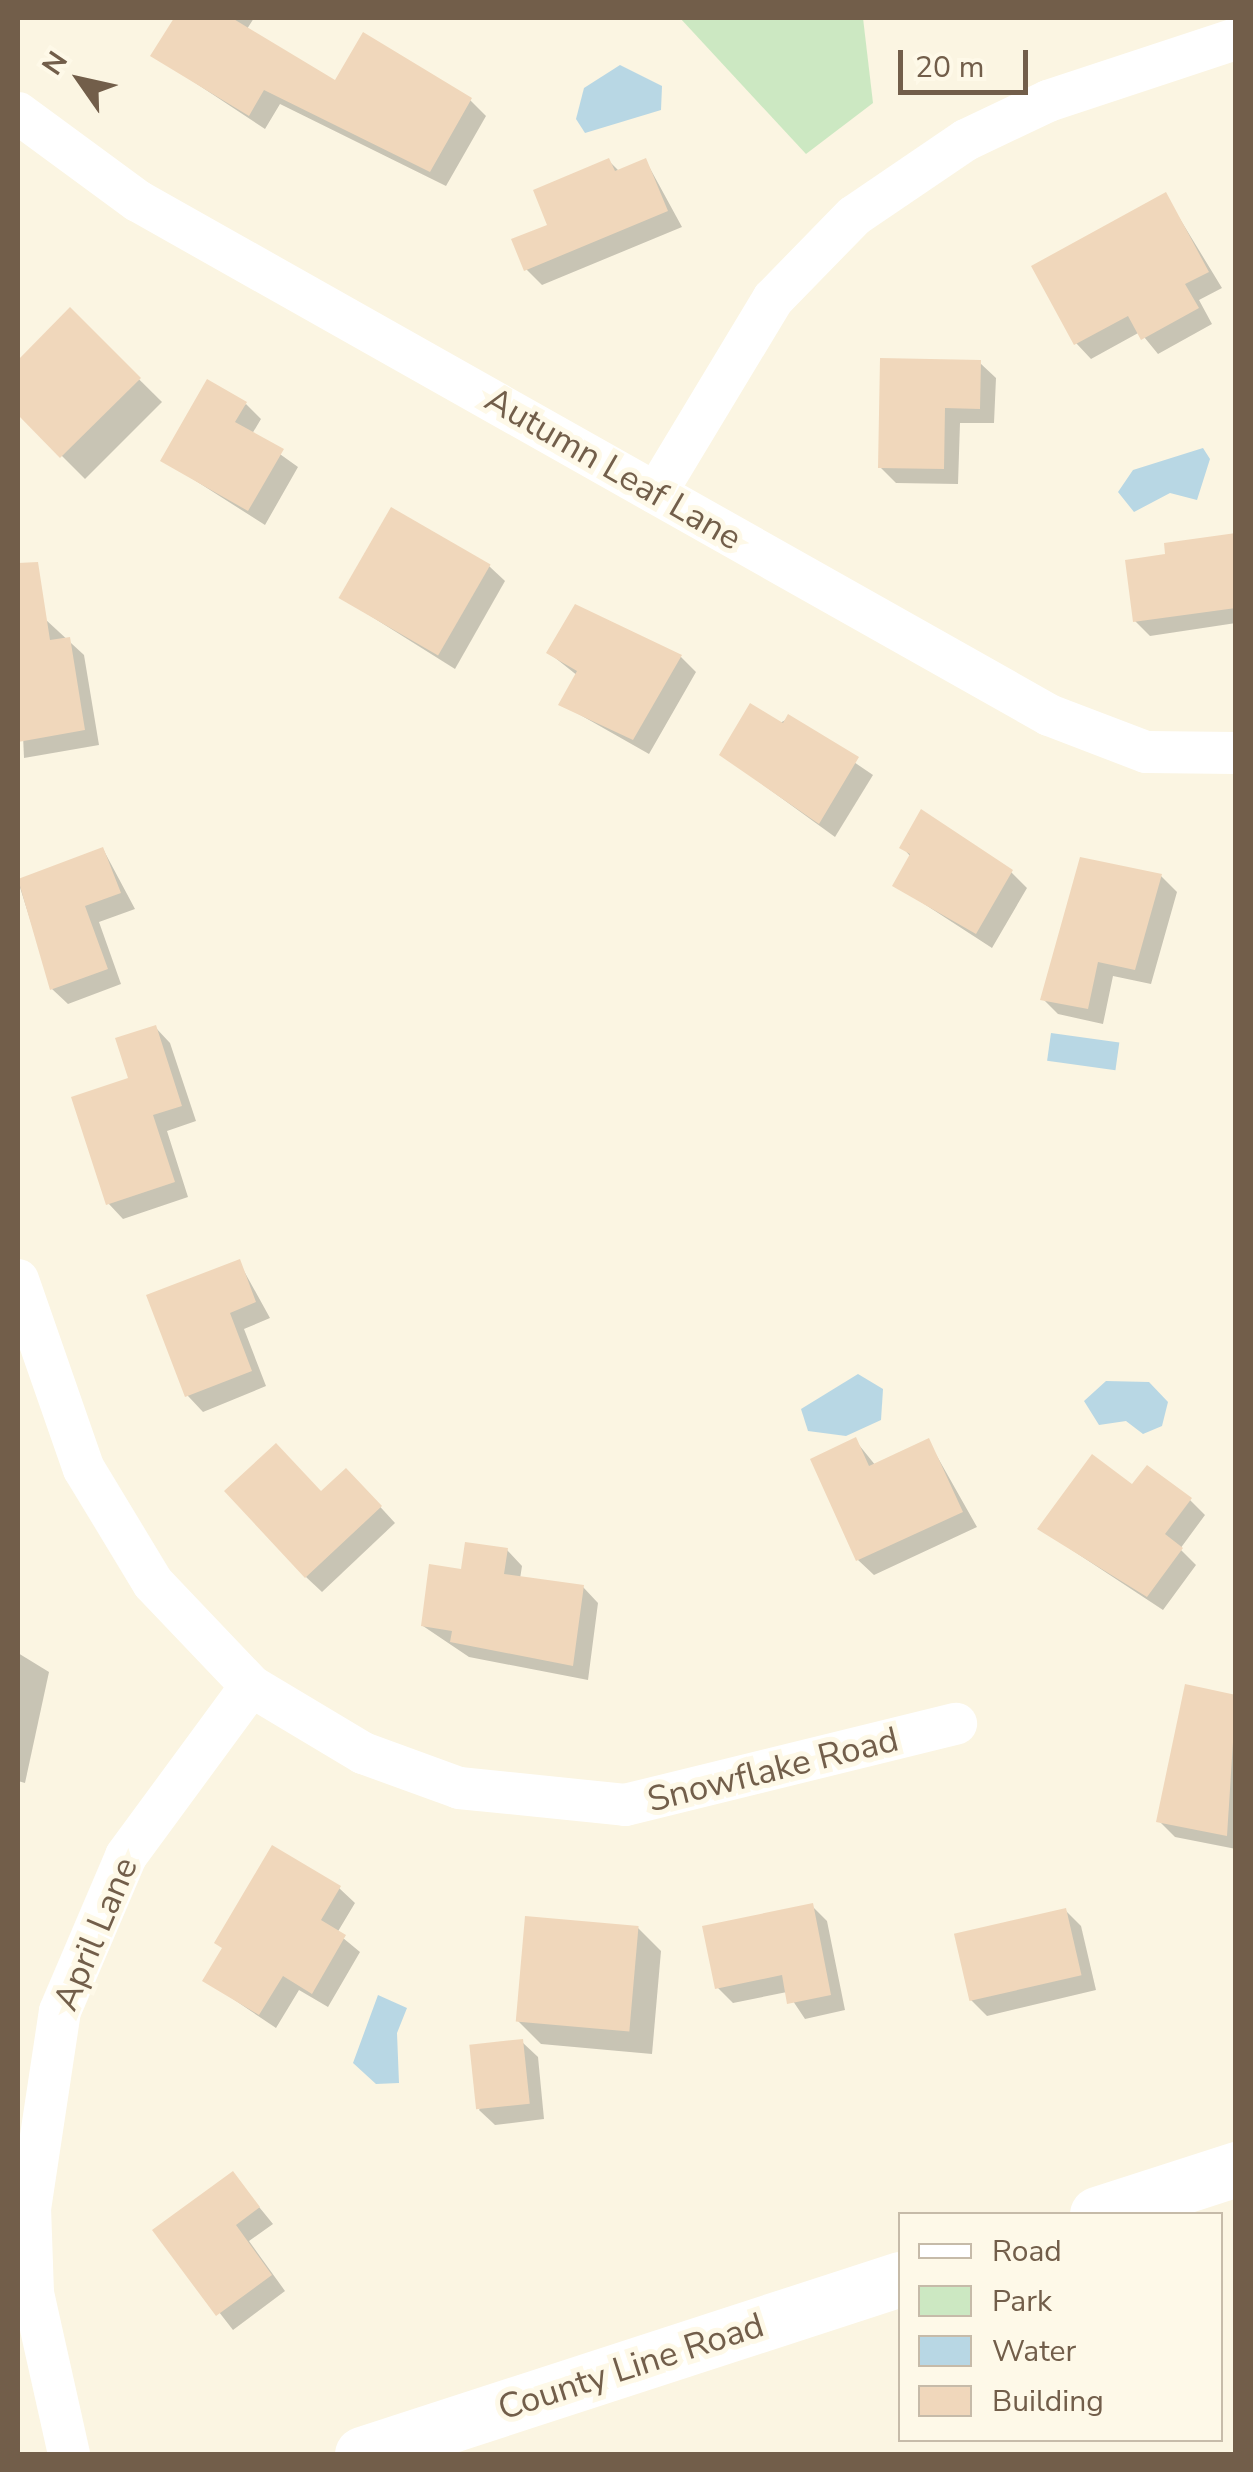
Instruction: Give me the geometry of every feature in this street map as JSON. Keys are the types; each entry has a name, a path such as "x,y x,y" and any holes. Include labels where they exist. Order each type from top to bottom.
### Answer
{"main road":[{"path":"1103,2212 1236,2169"},
{"name":"County Line Road","path":"362,2454 898,2280"}],"street":[{"path":"656,493 773,299 854,216 966,140 1048,101 1236,39"},
{"name":"Autumn Leaf Lane","path":"18,113 138,202 1088,735 1146,752 1236,753"},
{"name":"Snowflake Road","path":"18,1280 106,1516 153,1583 251,1686 364,1753 524,1800 674,1798 956,1724"},
{"name":"April Lane","path":"69,2454 33,2293 24,2209 45,2078 76,1963 126,1856 251,1686"}],"green space":[{"path":"680,18 863,18 873,103 806,154"}],"water":[{"path":"620,65 662,86 661,110 585,133 576,119 584,88"},
{"path":"1203,448 1210,459 1197,500 1170,493 1134,512 1118,492 1133,470"},
{"path":"1051,1033 1119,1043 1115,1070 1047,1061"},
{"path":"858,1374 883,1389 881,1420 846,1436 808,1431 801,1409"},
{"path":"1106,1381 1149,1382 1168,1402 1162,1426 1143,1434 1126,1421 1099,1425 1084,1401"},
{"path":"378,1995 407,2008 397,2033 399,2083 376,2084 353,2063"}],"building":[{"path":"174,18 232,18 335,80 363,32 472,98 430,172 264,90 249,116 150,56"},
{"path":"609,158 615,171 646,158 668,211 524,271 511,239 547,225 533,190"},
{"path":"1166,192 1209,272 1185,284 1199,308 1141,340 1128,316 1074,345 1031,266"},
{"path":"70,307 141,378 60,458 18,415 18,360"},
{"path":"880,358 981,360 980,409 945,408 944,469 878,468"},
{"path":"207,379 247,402 235,422 284,449 248,511 160,461"},
{"path":"391,507 491,564 438,655 338,598"},
{"path":"1236,533 1236,608 1133,622 1125,560 1165,554 1164,543"},
{"path":"38,562 50,640 70,637 85,730 18,742 18,563"},
{"path":"575,604 682,655 633,740 558,705 577,671 546,653"},
{"path":"750,703 783,723 788,714 859,757 819,824 719,755"},
{"path":"921,809 1013,870 976,934 892,886 910,854 899,848"},
{"path":"103,847 121,893 85,906 108,969 50,990 18,879"},
{"path":"1080,857 1162,874 1135,970 1098,962 1088,1009 1040,1000"},
{"path":"156,1025 182,1106 153,1115 175,1182 106,1205 71,1097 128,1078 115,1038"},
{"path":"240,1259 256,1302 230,1313 252,1371 185,1397 146,1295"},
{"path":"856,1437 869,1466 929,1438 963,1512 856,1561 810,1459"},
{"path":"276,1443 321,1491 346,1468 382,1506 305,1578 224,1491"},
{"path":"1092,1454 1132,1484 1147,1465 1192,1498 1165,1534 1183,1548 1147,1597 1037,1529"},
{"path":"465,1542 508,1548 504,1574 584,1585 573,1666 450,1642 452,1631 421,1626 429,1564 461,1569"},
{"path":"1185,1684 1236,1695 1227,1836 1156,1822"},
{"path":"272,1845 341,1886 321,1920 346,1935 312,1994 283,1976 259,2015 202,1981 222,1948 214,1943"},
{"path":"813,1903 831,1995 787,2004 782,1975 715,1989 702,1926"},
{"path":"1066,1908 1082,1975 969,2001 954,1934"},
{"path":"525,1916 639,1926 629,2032 516,2022"},
{"path":"523,2039 530,2104 476,2109 469,2045"},
{"path":"233,2171 260,2207 236,2225 272,2275 216,2316 152,2230"}]}
